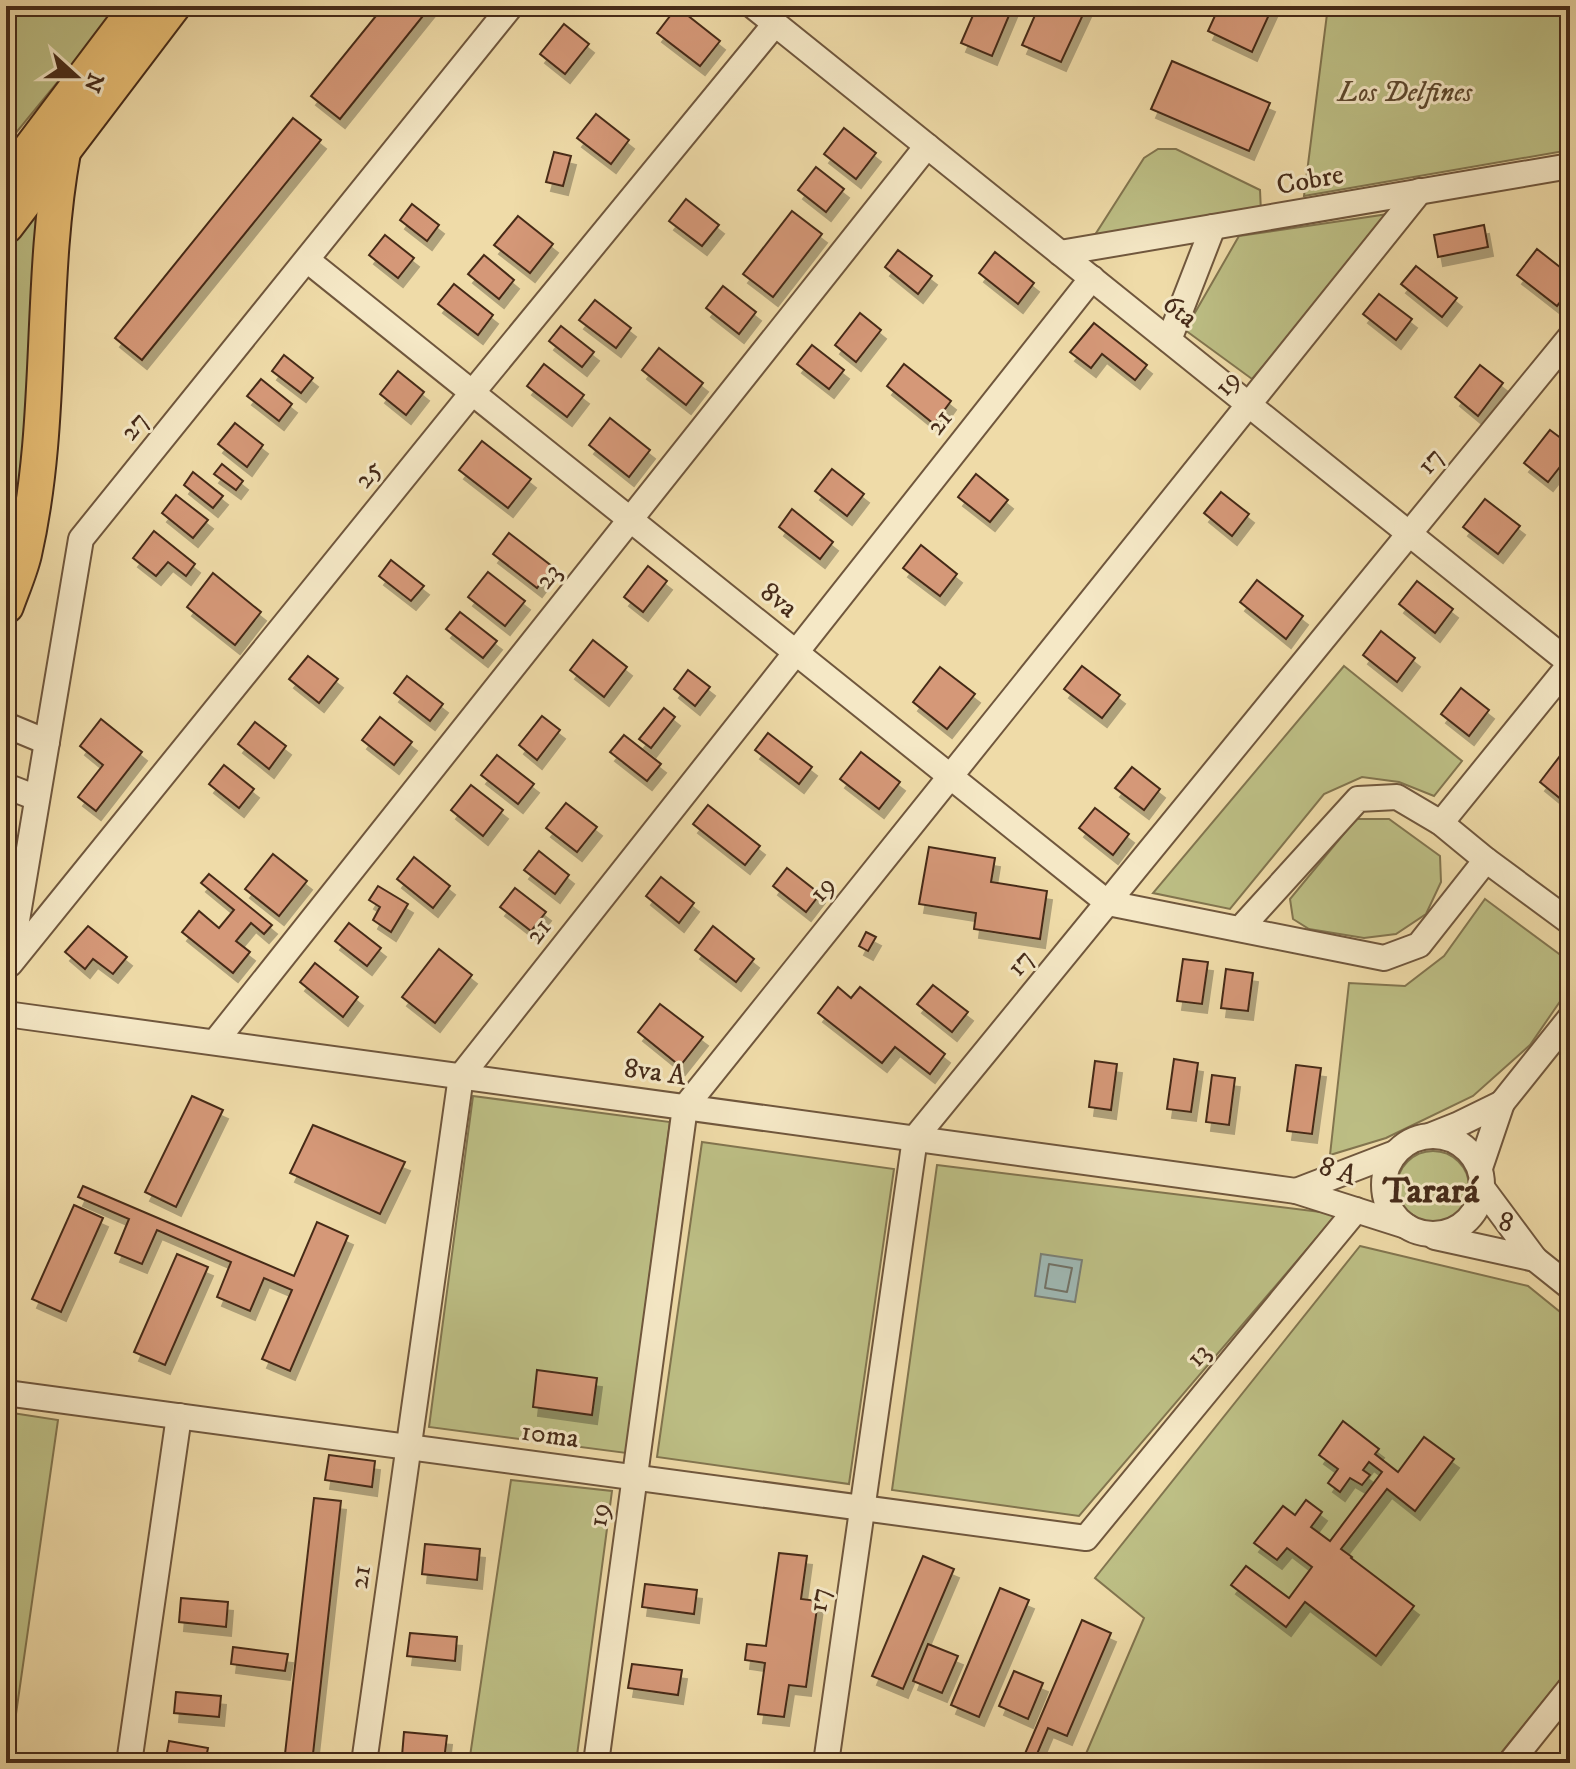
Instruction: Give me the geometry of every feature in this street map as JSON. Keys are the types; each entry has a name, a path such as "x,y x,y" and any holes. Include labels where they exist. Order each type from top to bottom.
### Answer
{"highway":[{"path":"6,181 138,6"},
{"path":"6,226 173,6"},
{"path":"6,606 39,466 50,271 63,152"}],"street":[{"name":"27","path":"8,969 81,539 511,6"},
{"name":"6ta","path":"753,6 1570,663"},
{"name":"25","path":"8,969 472,393 775,24"},
{"name":"23","path":"215,1042 927,146"},
{"name":"Cobre","path":"1060,253 1570,166"},
{"name":"19","path":"596,1763 685,1107 1420,191"},
{"path":"1169,340 1213,227"},
{"name":"8va","path":"307,260 1108,903 1384,958 1419,945 1486,860"},
{"name":"21","path":"364,1763 461,1076 1092,278"},
{"name":"17","path":"826,1763 915,1138 1570,337"},
{"path":"1441,823 1570,663"},
{"path":"6,725 47,742"},
{"path":"6,786 37,798"},
{"path":"1240,929 1358,799 1397,797 1441,823 1570,922"},
{"name":"8va A","path":"6,1014 1296,1191"},
{"path":"1502,1103 1457,1125 1418,1138 1395,1153 1387,1167 1384,1184 1386,1200 1393,1215 1415,1230 1441,1234 1457,1229 1470,1219 1479,1205 1481,1179 1502,1103 1570,1018"},
{"path":"1432,1135 1447,1137 1461,1144 1472,1155 1481,1179"},
{"name":"8 A","path":"1296,1191 1395,1153"},
{"name":"8","path":"1481,1179 1535,1259"},
{"name":"8 A","path":"1296,1191 1415,1230"},
{"name":"13","path":"1086,1538 1356,1210"},
{"name":"8","path":"1415,1230 1535,1259"},
{"path":"1535,1259 1570,1287"},
{"name":"10ma","path":"6,1393 1086,1538"},
{"path":"129,1763 179,1416"},
{"path":"1510,1763 1570,1688"}],"green space":[{"path":"6,6 120,6 6,145"},
{"name":"Los Delfines","path":"1328,6 1570,6 1570,150 1304,196"},
{"path":"1158,149 1176,149 1260,190 1261,212 1093,238 1144,158"},
{"path":"36,202 35,296 23,496 6,547 6,242"},
{"path":"1395,213 1252,379 1185,330 1239,236"},
{"path":"1344,666 1462,761 1434,796 1399,782 1362,777 1324,794 1230,909 1153,893"},
{"path":"1356,819 1389,819 1440,856 1441,882 1426,914 1396,934 1364,938 1309,929 1293,919 1290,899"},
{"path":"1485,899 1570,962 1570,987 1530,1045 1473,1096 1386,1138 1330,1155 1349,983 1405,986 1444,956"},
{"path":"473,1096 670,1122 626,1453 429,1427"},
{"path":"702,1142 894,1169 849,1484 657,1457"},
{"path":"1433,1151 1459,1161 1469,1187 1459,1213 1433,1223 1407,1213 1397,1187 1407,1161"},
{"path":"937,1165 1337,1214 1079,1516 892,1490"},
{"path":"1360,1246 1528,1286 1570,1320 1570,1668 1493,1763 1082,1763 1144,1618 1095,1578"},
{"path":"6,1412 58,1420 9,1763 6,1763"},
{"path":"511,1480 612,1491 576,1763 469,1763"}],"water":[{"path":"1041,1254 1082,1260 1075,1302 1035,1296"}],"building":[{"path":"384,6 431,6 340,119 311,96"},
{"path":"977,6 1013,6 992,56 961,43"},
{"path":"1039,6 1087,6 1061,62 1022,45"},
{"path":"1217,6 1273,6 1252,52 1208,31"},
{"path":"677,7 720,41 700,66 657,33"},
{"path":"564,24 589,44 565,74 540,54"},
{"path":"1172,61 1270,103 1249,151 1151,109"},
{"path":"596,114 629,140 611,164 577,138"},
{"path":"293,118 321,140 142,360 115,338"},
{"path":"844,128 876,153 856,179 824,154"},
{"path":"554,152 571,156 563,186 546,182"},
{"path":"816,167 844,189 826,212 798,190"},
{"path":"686,199 719,225 702,246 669,221"},
{"path":"412,204 439,225 427,241 400,220"},
{"path":"792,211 822,234 773,297 743,274"},
{"path":"518,216 553,244 530,273 494,245"},
{"path":"1484,225 1488,247 1438,257 1434,235"},
{"path":"385,235 414,258 398,278 369,255"},
{"path":"1537,249 1570,275 1570,290 1557,306 1517,275"},
{"path":"898,250 932,276 918,294 885,267"},
{"path":"995,252 1034,283 1018,304 979,273"},
{"path":"484,255 514,280 499,299 468,274"},
{"path":"1416,266 1457,298 1442,317 1401,284"},
{"path":"454,284 493,315 478,335 438,304"},
{"path":"723,286 756,312 739,334 706,308"},
{"path":"1379,294 1412,319 1396,340 1363,314"},
{"path":"595,300 631,328 616,348 579,320"},
{"path":"860,313 881,330 856,362 835,345"},
{"path":"1094,323 1147,365 1135,380 1102,354 1091,368 1070,352"},
{"path":"561,326 594,352 582,367 549,341"},
{"path":"812,345 844,370 829,389 797,364"},
{"path":"659,348 703,383 686,405 642,370"},
{"path":"284,355 313,378 301,393 272,371"},
{"path":"544,364 584,395 567,417 527,386"},
{"path":"904,364 951,401 934,424 887,386"},
{"path":"1480,365 1503,383 1478,416 1455,397"},
{"path":"398,371 424,392 406,415 380,394"},
{"path":"261,379 292,404 279,421 247,396"},
{"path":"610,418 650,450 629,477 589,445"},
{"path":"235,423 263,445 247,467 218,444"},
{"path":"1550,430 1570,445 1570,454 1548,482 1524,463"},
{"path":"482,441 531,479 508,508 459,470"},
{"path":"222,464 243,481 236,490 214,474"},
{"path":"832,469 864,494 847,516 815,491"},
{"path":"193,472 223,496 213,508 184,485"},
{"path":"976,474 1008,500 990,522 958,497"},
{"path":"1221,492 1249,514 1232,536 1204,513"},
{"path":"176,495 208,520 193,538 162,513"},
{"path":"1485,499 1520,526 1498,554 1463,527"},
{"path":"792,509 833,542 820,559 779,527"},
{"path":"154,531 195,564 186,576 168,562 156,576 133,558"},
{"path":"509,533 553,567 537,588 493,554"},
{"path":"921,545 957,574 940,596 903,568"},
{"path":"391,560 424,586 411,601 379,576"},
{"path":"648,566 667,581 643,612 624,597"},
{"path":"488,572 525,601 505,626 468,597"},
{"path":"213,573 261,612 235,645 187,607"},
{"path":"1257,580 1303,616 1286,639 1240,602"},
{"path":"1417,581 1453,609 1435,633 1399,604"},
{"path":"460,612 497,641 483,658 446,629"},
{"path":"1381,631 1415,658 1397,682 1363,655"},
{"path":"593,640 627,667 604,697 570,670"},
{"path":"308,656 338,679 319,703 289,679"},
{"path":"1082,666 1120,695 1102,718 1064,689"},
{"path":"940,667 975,694 947,729 913,702"},
{"path":"688,670 710,687 695,706 674,689"},
{"path":"407,676 443,704 430,721 394,693"},
{"path":"1461,688 1489,710 1469,736 1441,714"},
{"path":"664,708 675,717 651,748 639,739"},
{"path":"542,716 560,730 537,760 519,745"},
{"path":"380,717 412,742 394,765 362,740"},
{"path":"101,719 142,752 96,811 78,797 103,765 80,746"},
{"path":"255,722 286,746 269,769 238,744"},
{"path":"768,733 812,767 799,784 755,750"},
{"path":"624,735 661,764 647,781 610,752"},
{"path":"861,752 900,782 879,809 840,779"},
{"path":"497,755 534,784 518,804 481,775"},
{"path":"1560,756 1570,764 1570,790 1562,800 1540,782"},
{"path":"224,765 254,789 239,808 209,784"},
{"path":"1132,767 1160,789 1144,810 1115,788"},
{"path":"471,785 503,810 483,836 451,810"},
{"path":"566,803 597,827 577,852 546,828"},
{"path":"708,805 760,846 745,865 693,824"},
{"path":"1095,808 1129,834 1113,855 1079,828"},
{"path":"929,847 995,858 991,882 1047,891 1040,939 974,929 976,913 919,904"},
{"path":"539,851 569,875 555,894 524,870"},
{"path":"273,854 307,881 279,916 245,889"},
{"path":"414,857 450,886 433,908 397,879"},
{"path":"787,868 820,894 806,912 773,886"},
{"path":"209,874 272,925 264,934 251,923 236,941 250,952 233,973 182,932 199,911 219,928 234,910 201,883"},
{"path":"661,877 694,903 679,923 646,896"},
{"path":"378,886 408,904 391,932 373,920 380,907 369,900"},
{"path":"515,888 546,912 531,931 500,907"},
{"path":"349,923 381,948 367,966 335,941"},
{"path":"88,926 127,957 113,974 93,959 85,969 65,952"},
{"path":"713,926 754,959 736,982 695,950"},
{"path":"866,932 876,937 868,951 859,946"},
{"path":"439,949 472,975 435,1023 402,997"},
{"path":"1183,959 1208,962 1202,1004 1177,1001"},
{"path":"315,963 358,997 343,1017 300,982"},
{"path":"1226,969 1253,973 1248,1011 1221,1008"},
{"path":"933,985 968,1012 952,1032 917,1004"},
{"path":"838,987 851,998 860,987 945,1054 930,1074 895,1047 882,1063 818,1013"},
{"path":"660,1004 703,1037 680,1066 638,1032"},
{"path":"1174,1059 1198,1063 1191,1112 1167,1109"},
{"path":"1095,1061 1117,1064 1111,1110 1089,1107"},
{"path":"1296,1065 1321,1068 1312,1134 1287,1131"},
{"path":"1212,1075 1235,1078 1229,1125 1206,1122"},
{"path":"192,1096 223,1110 176,1207 145,1192"},
{"path":"313,1125 405,1162 380,1214 290,1173"},
{"path":"83,1186 294,1276 317,1222 348,1236 290,1371 262,1359 292,1290 264,1278 250,1311 217,1297 231,1262 157,1230 142,1264 115,1253 129,1219 78,1197"},
{"path":"74,1205 103,1218 61,1312 32,1299"},
{"path":"177,1254 208,1267 165,1365 134,1352"},
{"path":"537,1370 597,1378 592,1415 533,1407"},
{"path":"1343,1421 1379,1449 1375,1454 1398,1472 1424,1437 1454,1459 1415,1511 1387,1489 1341,1549 1414,1606 1376,1656 1305,1602 1286,1627 1231,1585 1246,1566 1289,1598 1312,1567 1287,1548 1277,1560 1254,1543 1283,1506 1295,1515 1306,1500 1322,1512 1311,1527 1330,1541 1382,1472 1369,1462 1363,1470 1370,1475 1362,1485 1350,1478 1340,1492 1328,1483 1338,1469 1319,1455"},
{"path":"329,1455 375,1461 372,1487 325,1480"},
{"path":"314,1498 341,1501 312,1763 284,1763"},
{"path":"425,1544 480,1549 477,1580 422,1574"},
{"path":"779,1553 807,1556 801,1599 818,1601 806,1687 789,1685 784,1717 758,1714 765,1663 745,1660 747,1644 766,1646"},
{"path":"923,1556 954,1569 903,1689 872,1676"},
{"path":"645,1584 697,1590 694,1614 642,1607"},
{"path":"1000,1588 1029,1600 979,1717 951,1705"},
{"path":"181,1598 228,1602 226,1627 179,1622"},
{"path":"1082,1620 1111,1633 1067,1736 1048,1728 1037,1754 1058,1763 1021,1763"},
{"path":"410,1633 457,1637 455,1661 407,1656"},
{"path":"928,1644 958,1656 942,1693 913,1681"},
{"path":"233,1647 288,1654 285,1671 231,1664"},
{"path":"632,1664 682,1670 678,1695 628,1688"},
{"path":"1014,1671 1043,1683 1028,1719 999,1706"},
{"path":"176,1692 221,1696 219,1717 174,1713"},
{"path":"404,1732 447,1736 444,1760 402,1756"},
{"path":"169,1741 208,1748 205,1763 165,1763"},
{"path":"717,1754 778,1762 778,1763 715,1763"}],"district":[{"name":"Tarará","path":"1431,1191"}]}
